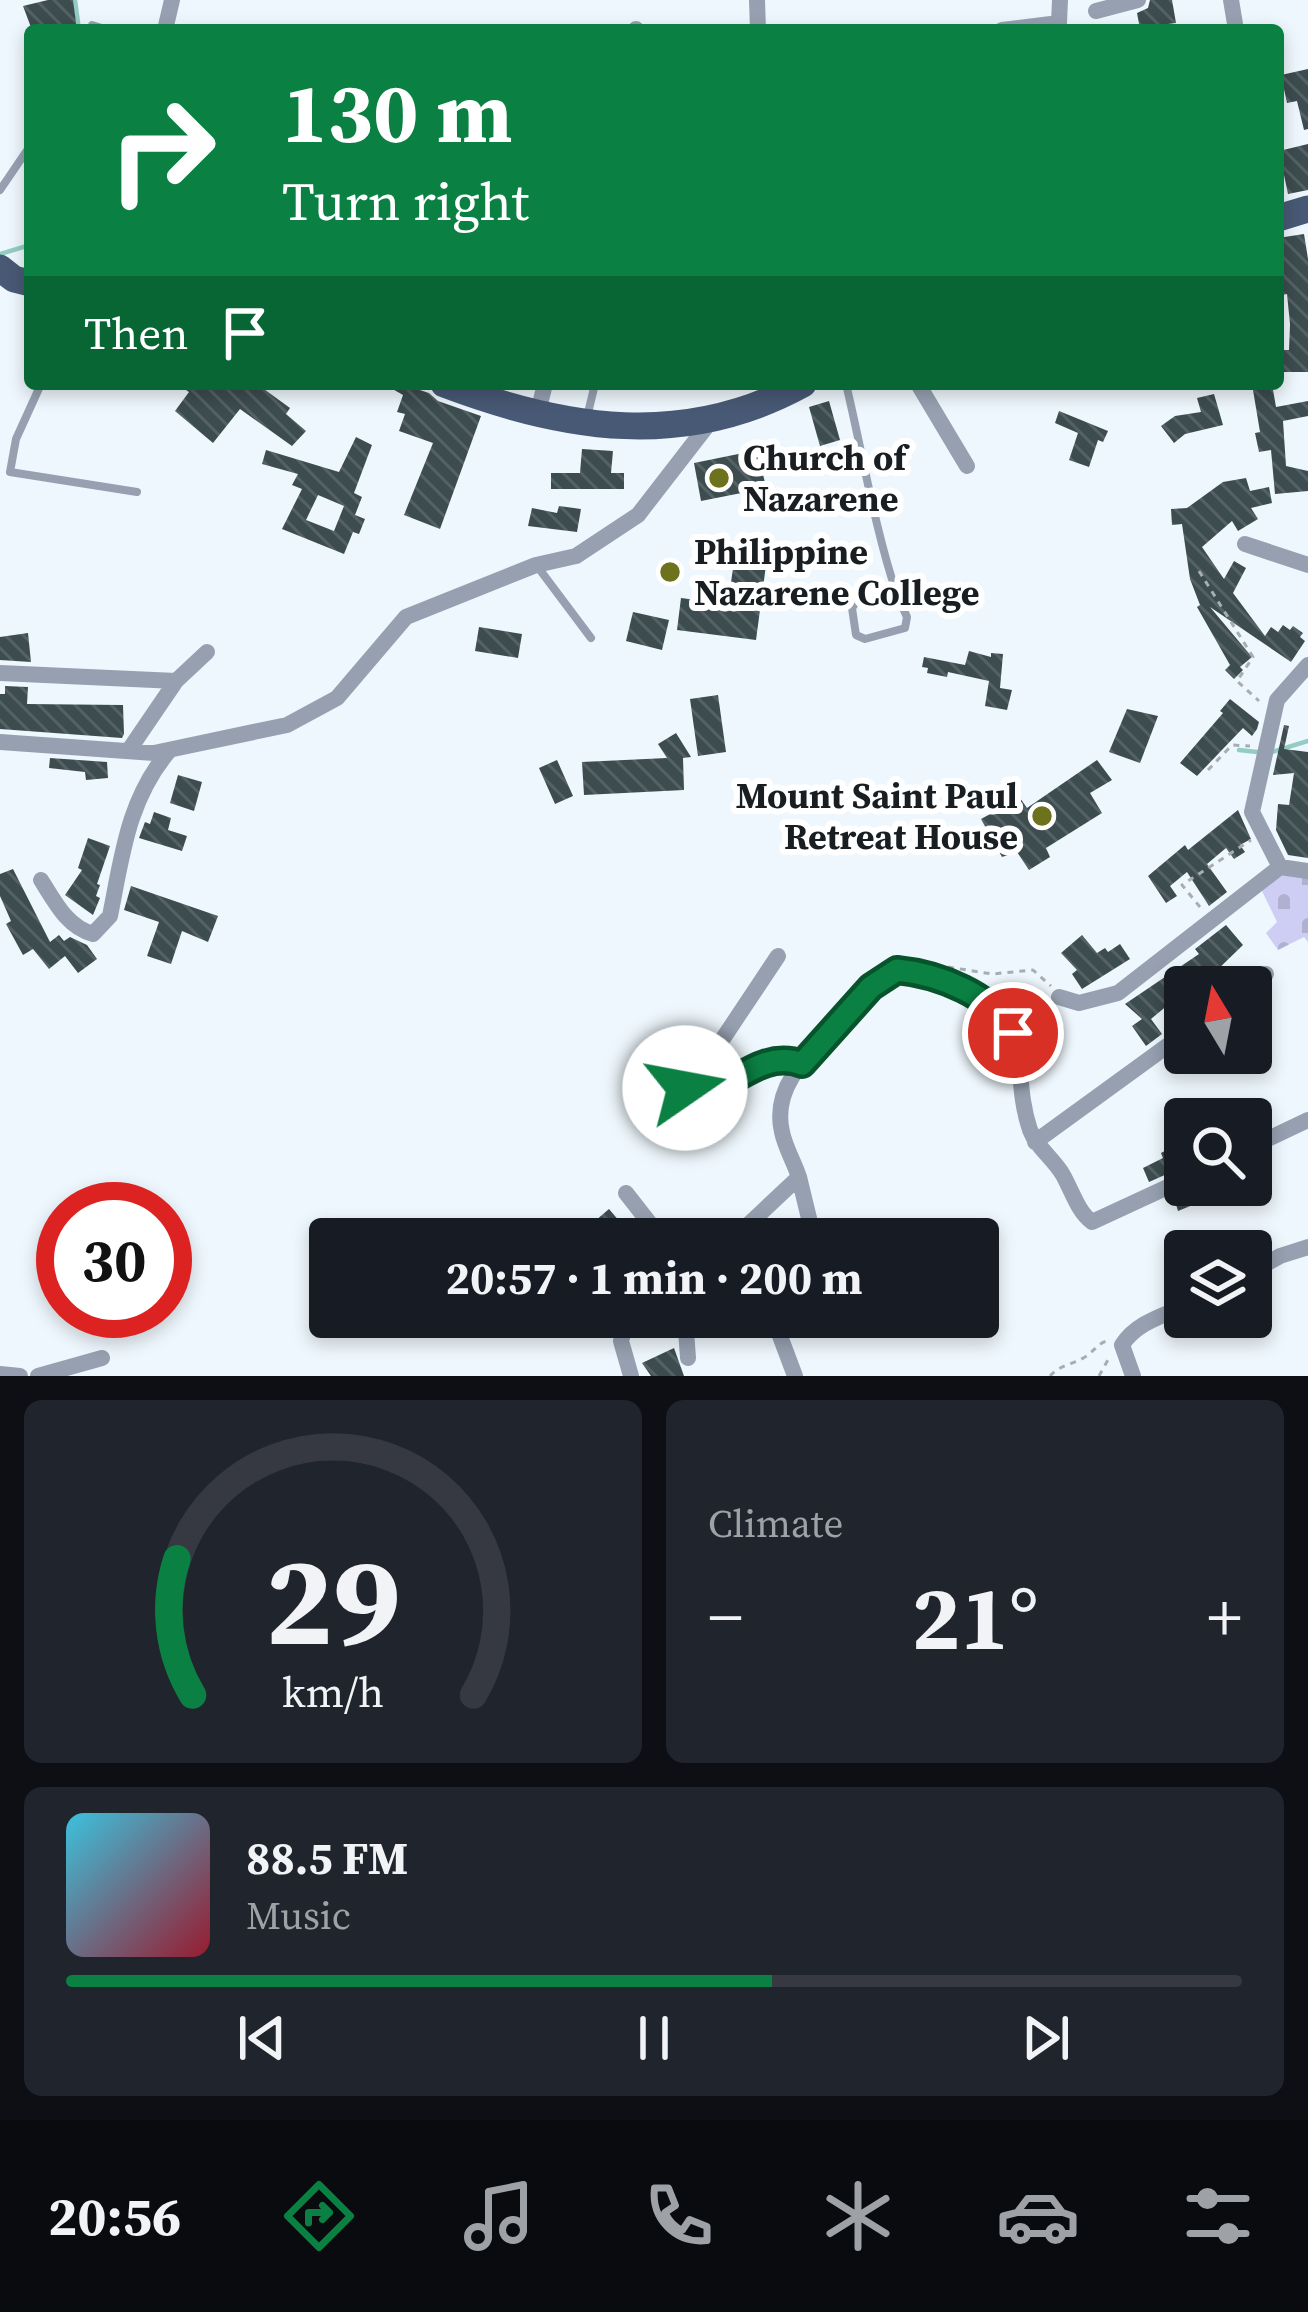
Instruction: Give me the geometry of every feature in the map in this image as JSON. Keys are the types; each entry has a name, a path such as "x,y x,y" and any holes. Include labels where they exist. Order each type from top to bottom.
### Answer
{"main road":[{"path":"489,391 542,398 586,422 710,422 792,390"}],"street":[{"path":"1044,24 1059,22 1060,0"},
{"path":"1095,14 1138,0"},
{"path":"922,390 967,466"},
{"path":"0,742 169,751 287,725 337,698 406,617 536,565 577,556 638,514 710,422"},
{"path":"1245,544 1308,566"},
{"path":"129,750 176,681 207,652"},
{"path":"1280,867 1252,812 1277,700 1308,665"},
{"path":"0,674 176,681"},
{"path":"41,880 56,905 81,931 92,934 101,929 110,916 132,811 150,774 169,751"},
{"path":"1059,997 1079,1003 1118,993 1280,867 1308,871"},
{"path":"778,956 720,1043 688,1075 684,1093 704,1094 768,1061 802,1064"},
{"path":"809,1218 782,1133 785,1088 888,972 914,972 979,997 1005,1018 1020,1058 1024,1106 1035,1142 1057,1166 1082,1215 1092,1222 1164,1189"},
{"path":"1035,1142 1164,1048"},
{"path":"1272,1137 1308,1120"},
{"path":"757,1218 799,1177"},
{"path":"626,1193 646,1218"},
{"path":"1272,1263 1308,1247"},
{"path":"1132,1376 1122,1345 1142,1325 1164,1315"},
{"path":"622,1338 631,1376"},
{"path":"687,1338 688,1358"},
{"path":"781,1338 794,1376"},
{"path":"38,1376 102,1358"},
{"path":"0,1374 20,1376"}],"lane":[{"path":"0,190 24,155"},
{"path":"10,472 16,439 38,390"},
{"path":"586,422 594,390"},
{"path":"847,390 872,488 875,530 907,617 905,628 865,639 856,635 852,608 856,602 897,595"},
{"path":"0,477 10,472 137,492"},
{"path":"536,565 591,638"}],"path":[{"path":"1198,571 1253,657 1237,681 1273,714"},
{"path":"1208,770 1232,746 1264,750"},
{"path":"1211,920 1182,886 1263,833"},
{"path":"914,972 942,966 992,974 1033,970 1045,977 1059,997"},
{"path":"1050,1376 1060,1366 1085,1357 1101,1342 1108,1339 1122,1345"}],"green space":[{"path":"1281,871 1308,873 1308,942 1304,937 1278,950 1266,933 1277,922 1261,889"}],"building":[{"path":"73,0 76,24 30,24 23,6"},
{"path":"1150,0 1172,0 1176,23 1139,24 1137,13 1148,8"},
{"path":"1308,69 1308,129 1304,130 1297,101 1287,103 1284,74"},
{"path":"1308,144 1308,190 1288,194 1284,150"},
{"path":"1304,234 1308,372 1284,372 1290,324 1284,295 1284,237"},
{"path":"186,390 265,390 290,408 286,414 306,431 292,446 240,409 213,443 175,411"},
{"path":"394,390 420,390 481,416 440,529 404,515 433,443 399,431 405,414 397,412 403,395"},
{"path":"1253,390 1273,390 1276,407 1308,401 1308,416 1283,421 1286,466 1308,471 1308,491 1275,494 1271,450 1259,452 1255,433 1260,432"},
{"path":"1214,394 1223,425 1185,434 1174,443 1161,426 1175,416 1201,412 1197,398"},
{"path":"829,401 840,440 820,446 809,407"},
{"path":"1059,411 1108,431 1103,442 1098,440 1089,467 1069,460 1078,433 1055,423"},
{"path":"356,437 372,445 354,493 362,497 355,515 365,519 359,534 353,532 344,554 282,529 302,489 292,485 298,474 262,464 266,450 339,472","holes":["318,495 344,506 334,531 306,520"]},
{"path":"582,449 613,451 611,473 624,473 624,489 551,489 551,473 580,473"},
{"name":"Church of Nazarene","path":"758,450 766,488 701,501 694,463"},
{"path":"1246,478 1250,491 1269,487 1272,503 1251,508 1258,519 1238,531 1232,521 1202,547 1224,579 1234,561 1246,568 1233,593 1265,636 1271,627 1278,632 1283,625 1290,630 1293,626 1305,641 1291,662 1210,607 1252,657 1234,679 1225,670 1230,665 1197,607 1182,524 1172,525 1171,509 1187,508 1223,482"},
{"path":"559,506 581,509 577,532 528,526 532,508 557,513"},
{"path":"734,561 766,565 756,640 677,630 681,598 728,604"},
{"path":"633,612 669,620 662,650 626,641"},
{"path":"479,627 522,634 518,658 475,651"},
{"path":"28,633 31,662 0,660 0,637"},
{"path":"969,651 991,657 991,653 1003,654 1000,688 1012,690 1007,710 985,706 989,681 948,672 947,677 927,673 928,668 922,667 924,657 965,665"},
{"path":"5,686 28,687 27,704 123,705 124,734 122,738 0,729 0,694 5,694"},
{"path":"718,695 726,752 698,756 690,699"},
{"path":"1230,699 1259,722 1257,729 1252,736 1243,728 1197,776 1180,763"},
{"path":"1127,709 1158,716 1140,763 1109,752"},
{"path":"1284,725 1289,726 1284,749 1308,752 1308,858 1288,855 1276,830 1278,804 1289,805 1294,773 1273,775"},
{"path":"676,733 691,757 683,758 684,790 584,795 582,762 667,758 658,744"},
{"path":"50,758 107,762 108,778 86,780 85,772 49,768"},
{"path":"557,760 573,796 555,804 539,768"},
{"name":"Mount Saint Paul Retreat House","path":"1097,760 1112,780 1090,793 1102,813 1046,848 1050,857 1029,870 1017,852 1002,857 981,819 1020,798 1027,808"},
{"path":"178,775 202,782 194,811 170,803"},
{"path":"1238,810 1251,839 1240,845 1245,852 1234,859 1226,848 1207,864 1227,892 1209,906 1187,872 1170,886 1177,896 1166,903 1148,876"},
{"path":"154,812 171,818 168,830 187,836 182,851 139,838"},
{"path":"88,838 110,846 93,915 65,895 82,870 78,868"},
{"path":"13,869 50,942 59,935 64,941 70,937 87,945 97,959 78,973 65,956 49,969 33,949 23,955 6,924 11,921 0,896 0,874"},
{"path":"131,886 218,916 208,942 182,931 171,964 147,956 159,922 124,910"},
{"path":"1226,925 1243,945 1221,966 1181,966 1199,954 1195,949"},
{"path":"1082,935 1097,953 1120,944 1130,959 1082,989 1072,974 1077,970 1061,953"},
{"path":"1164,978 1164,1008 1151,1019 1162,1034 1146,1046 1132,1026 1142,1019 1125,1004"},
{"path":"1027,1000 1029,1011 1058,1010 1060,1032 1025,1032 1012,1003"},
{"path":"1164,1151 1164,1175 1149,1182 1143,1168 1163,1158"},
{"path":"674,1348 684,1376 651,1376 642,1363"}],"waterway":[{"path":"75,0 78,24"},
{"path":"0,254 24,247"},
{"path":"1269,753 1308,741"},
{"path":"1239,750 1257,752"}],"place":[{"name":"Church of Nazarene","path":"719,478"},
{"name":"Philippine Nazarene College","path":"670,572"},
{"name":"Mount Saint Paul Retreat House","path":"1042,816"}],"route":[{"path":"685,1088 684,1093 691,1096 704,1094 768,1061 802,1064 871,987 897,970 921,973 979,997 1005,1018 1013,1033"}]}
